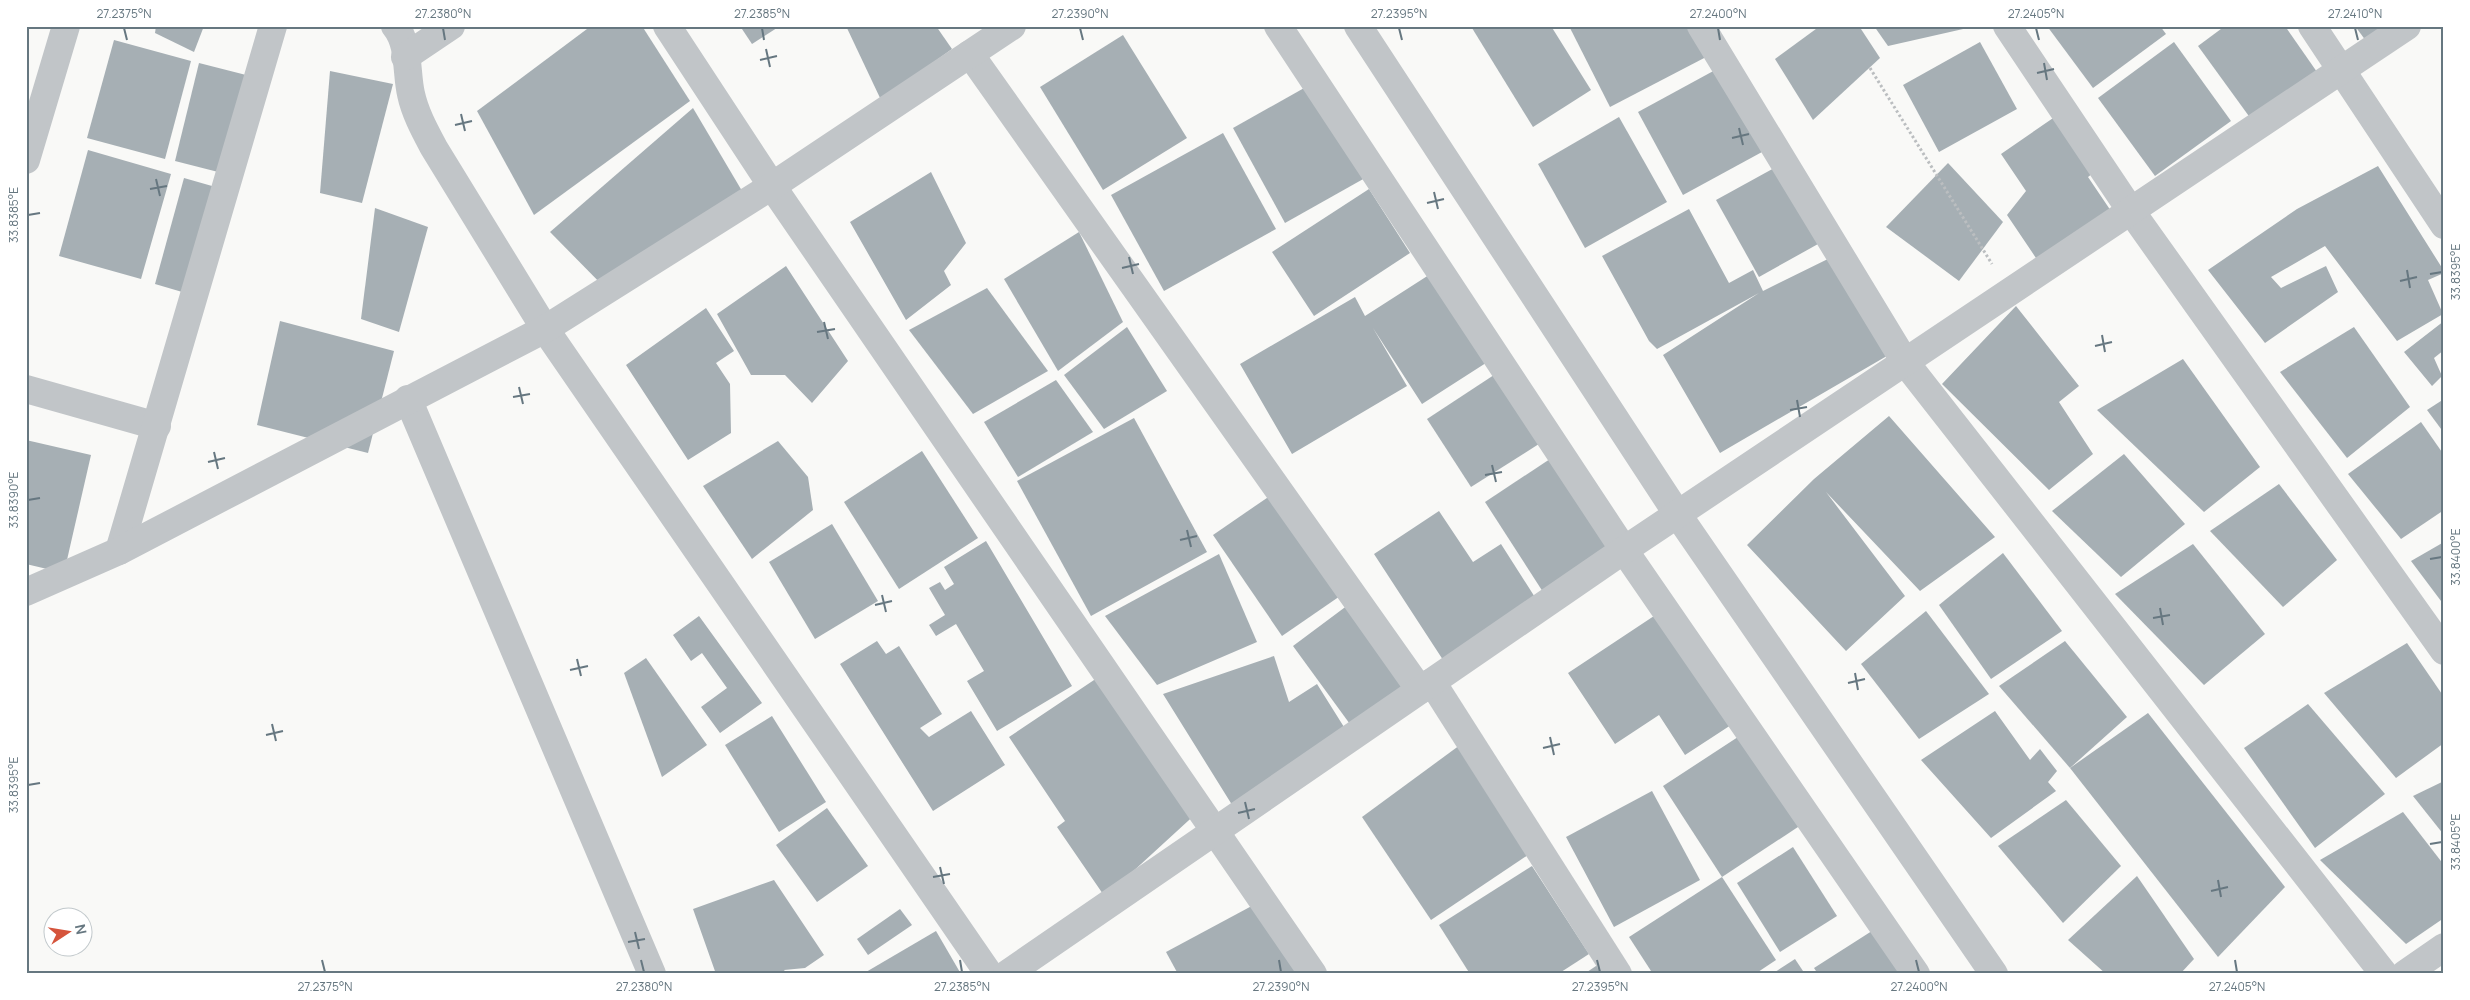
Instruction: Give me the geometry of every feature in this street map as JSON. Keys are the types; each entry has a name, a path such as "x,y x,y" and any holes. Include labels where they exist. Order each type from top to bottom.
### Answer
{"street":[{"path":"26,160 66,26"},
{"path":"119,551 273,26"},
{"path":"395,26 403,42 411,95 420,123 545,329 989,974"},
{"path":"405,56 451,26"},
{"path":"667,26 772,186 1313,974"},
{"path":"26,592 119,551 545,329 772,186 1012,26"},
{"path":"1278,26 1624,550 1916,974"},
{"path":"1358,26 1678,515 1994,974"},
{"path":"1701,26 1905,362 2384,974"},
{"path":"2007,26 2131,211 2444,651"},
{"path":"2312,26 2444,224"},
{"path":"1008,974 1624,550 2407,26"},
{"path":"970,54 1426,686 1618,974"},
{"path":"26,389 157,426"},
{"path":"408,399 652,974"},
{"path":"2405,974 2444,947"}],"path":[{"path":"1870,68 2010,292"}],"building":[{"path":"156,26 204,26 194,52 155,33"},
{"path":"591,26 642,26 690,101 534,215 477,111"},
{"path":"740,26 780,26 752,44"},
{"path":"846,26 936,26 952,49 881,100"},
{"path":"1474,26 1551,26 1591,90 1533,127 1472,28"},
{"path":"1569,26 1693,26 1708,56 1610,107"},
{"path":"1820,26 1859,26 1880,58 1813,120 1775,59"},
{"path":"1874,26 1972,26 1972,27 1888,46"},
{"path":"2047,26 2160,26 2166,34 2093,88"},
{"path":"2225,26 2285,26 2317,72 2251,119 2198,46"},
{"path":"2355,26 2386,26 2366,41"},
{"path":"1123,35 1187,138 1103,190 1040,87"},
{"path":"114,40 191,61 165,159 87,138"},
{"path":"1980,42 2017,109 1939,152 1903,85"},
{"path":"2174,42 2231,121 2155,176 2098,98"},
{"path":"199,63 250,76 226,174 175,161"},
{"path":"1717,69 1762,152 1683,195 1638,112"},
{"path":"330,71 393,84 362,203 320,193"},
{"path":"1313,83 1365,178 1285,223 1233,128"},
{"path":"693,108 745,196 613,296 550,232"},
{"path":"2059,114 2097,170 2088,177 2113,214 2040,264 2007,215 2026,191 2001,154"},
{"path":"1619,117 1667,202 1585,248 1538,164"},
{"path":"1223,133 1276,229 1164,291 1111,195"},
{"path":"88,150 171,174 141,279 59,256"},
{"path":"1948,163 2003,222 1959,281 1886,227"},
{"path":"2378,166 2444,271 2444,273 2428,280 2443,314 2397,341 2325,246 2271,277 2281,288 2326,266 2338,292 2265,343 2208,270 2297,209"},
{"path":"1776,167 1818,244 1759,277 1716,200"},
{"path":"931,172 966,243 944,271 951,285 906,320 850,222"},
{"path":"184,178 219,188 189,294 155,284"},
{"path":"1369,189 1410,253 1314,316 1272,252"},
{"path":"375,208 428,227 399,332 361,319"},
{"path":"1689,209 1729,283 1753,270 1763,291 1836,255 1892,353 1720,453 1663,355 1759,293 1657,349 1649,341 1602,256"},
{"path":"1079,232 1123,322 1058,371 1004,279"},
{"path":"786,266 848,361 812,403 785,375 751,375 717,314"},
{"path":"1432,273 1489,361 1422,404 1373,328 1407,386 1292,454 1240,364 1355,297 1365,316"},
{"path":"987,288 1048,371 973,414 909,330"},
{"path":"2016,306 2079,386 2059,402 2093,454 2049,490 1942,384"},
{"path":"706,308 734,351 716,363 730,384 731,433 688,460 626,365"},
{"path":"280,321 394,351 368,453 257,425"},
{"path":"2444,321 2444,350 2434,358 2442,376 2432,386 2404,352"},
{"path":"1127,327 1167,391 1104,429 1064,375"},
{"path":"2354,327 2410,407 2347,458 2280,372"},
{"path":"2183,359 2260,467 2204,512 2097,410"},
{"path":"1497,373 1542,442 1471,487 1427,419"},
{"path":"1056,380 1093,432 1018,477 984,422"},
{"path":"2444,399 2444,433 2427,410"},
{"path":"1889,416 1995,537 1920,591 1826,492 1905,596 1846,651 1747,545 1814,479"},
{"path":"1134,418 1207,552 1091,616 1017,481"},
{"path":"2421,422 2444,455 2444,510 2401,539 2348,474"},
{"path":"26,440 91,455 64,573 26,564"},
{"path":"778,441 808,477 813,510 752,559 703,486"},
{"path":"922,451 978,538 899,589 844,502"},
{"path":"2124,454 2185,524 2121,577 2052,511"},
{"path":"1553,457 1612,548 1543,592 1485,502"},
{"path":"2279,484 2337,560 2283,607 2210,531"},
{"path":"1274,493 1343,594 1282,636 1213,535"},
{"path":"1439,511 1473,562 1501,544 1538,602 1445,663 1374,554"},
{"path":"832,524 878,601 815,639 769,562"},
{"path":"986,541 1072,686 997,731 967,681 984,671 956,624 936,636 929,625 945,615 929,588 940,582 945,590 954,584 944,567"},
{"path":"2444,542 2444,605 2411,561"},
{"path":"2193,544 2265,634 2204,685 2115,594"},
{"path":"2003,553 2062,631 1991,679 1939,605"},
{"path":"1219,554 1257,642 1157,685 1105,616"},
{"path":"1352,602 1414,687 1355,731 1293,646"},
{"path":"1926,611 1989,694 1919,739 1861,664"},
{"path":"1657,614 1731,725 1685,755 1659,715 1615,744 1568,673"},
{"path":"699,616 762,703 720,733 701,707 727,688 702,653 691,661 673,635"},
{"path":"877,641 886,654 899,646 942,714 920,728 929,737 971,711 1005,765 933,811 840,664"},
{"path":"2065,641 2127,717 2070,768 1999,686"},
{"path":"2407,643 2444,697 2444,743 2396,778 2324,693"},
{"path":"1274,656 1289,702 1317,684 1349,735 1234,808 1163,694"},
{"path":"646,658 707,745 662,777 624,673"},
{"path":"1100,676 1200,810 1105,897 1057,827 1065,821 1009,737"},
{"path":"2308,704 2385,794 2315,848 2244,748"},
{"path":"1995,711 2030,760 2040,749 2057,771 2048,782 2056,791 1991,838 1921,760"},
{"path":"2148,713 2285,887 2218,957 2070,768"},
{"path":"772,716 826,802 779,832 725,745"},
{"path":"1741,735 1801,825 1722,877 1663,786"},
{"path":"1460,745 1528,855 1431,920 1362,817"},
{"path":"2444,781 2444,835 2413,796"},
{"path":"1652,791 1700,880 1614,927 1566,837"},
{"path":"2066,800 2121,866 2063,923 1998,846"},
{"path":"827,808 868,866 817,902 776,845"},
{"path":"2403,812 2444,865 2444,918 2406,944 2320,860"},
{"path":"1793,847 1837,916 1780,952 1737,883"},
{"path":"1532,866 1589,954 1558,974 1470,974 1439,925"},
{"path":"2137,876 2194,959 2180,974 2106,974 2068,940"},
{"path":"1722,877 1776,960 1755,974 1653,974 1629,937"},
{"path":"774,880 824,955 805,968 784,970 787,974 716,974 693,909"},
{"path":"1261,901 1301,974 1178,974 1166,952"},
{"path":"900,909 912,925 868,955 857,939"},
{"path":"1875,929 1904,974 1818,974 1814,968"},
{"path":"936,931 961,974 867,974 866,972"},
{"path":"1795,959 1805,974 1772,974"},
{"path":"1599,964 1605,974 1584,974"}]}
